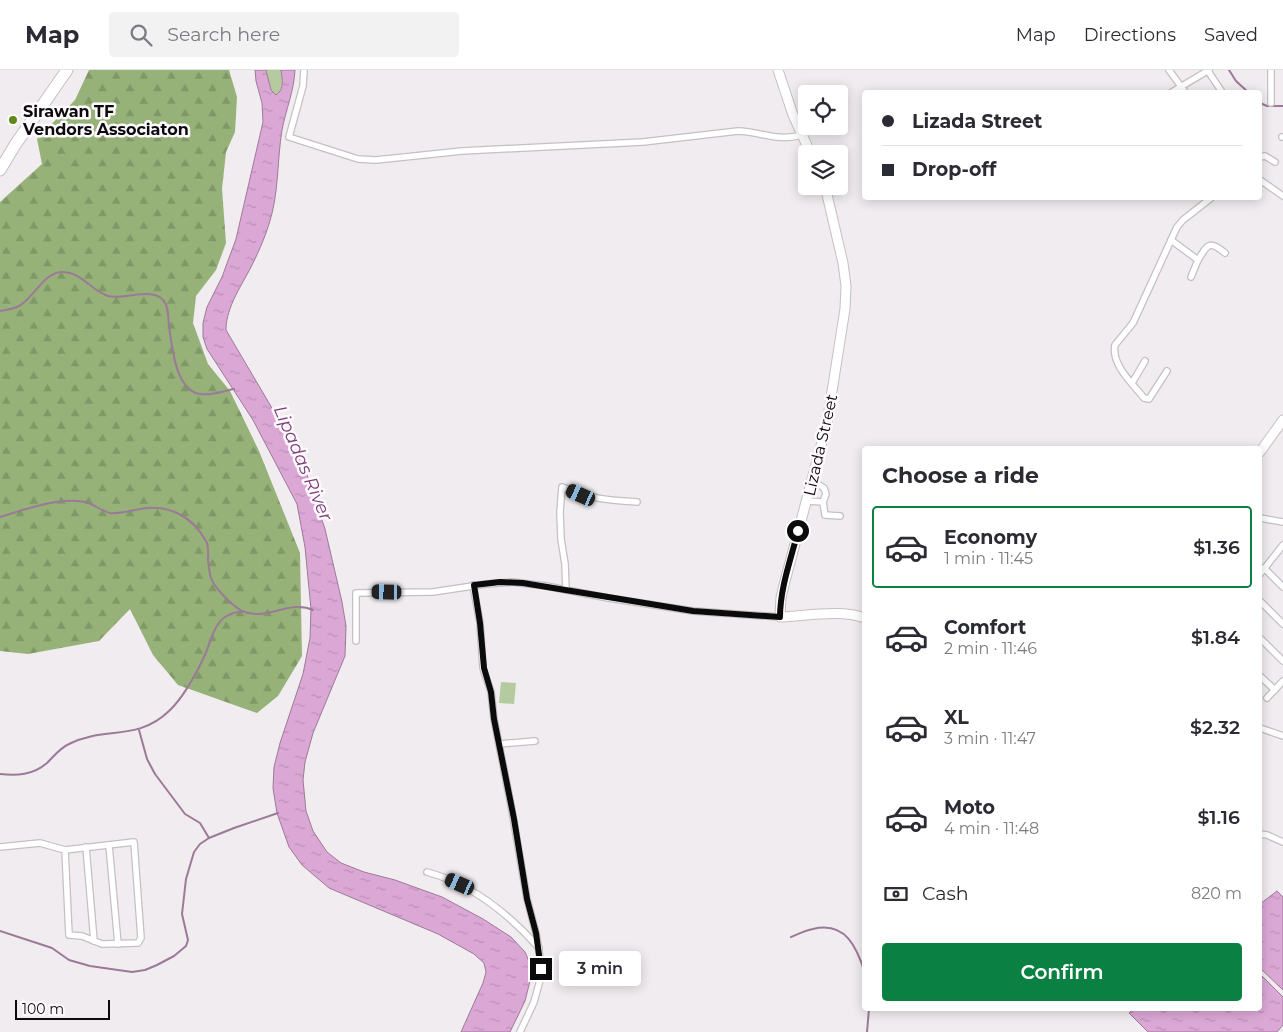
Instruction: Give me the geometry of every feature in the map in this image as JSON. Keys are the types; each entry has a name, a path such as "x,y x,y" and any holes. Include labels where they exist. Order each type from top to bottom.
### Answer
{"highway":[{"path":"0,170 67,70"}],"street":[{"path":"304,70 303,86 289,137 358,159 376,160 462,151 643,142 738,131 750,131 784,138 802,135 807,145"},
{"path":"778,70 798,126"},
{"path":"1169,70 1184,90"},
{"path":"1175,90 1209,70 1221,90"},
{"path":"1271,70 1272,103"},
{"path":"1262,157 1265,156 1274,162"},
{"path":"1262,181 1283,196"},
{"name":"Lizada Street","path":"780,617 784,585 827,424 845,309 846,286 843,263 827,195"},
{"path":"1167,371 1150,399 1144,398 1118,364 1115,357 1115,345 1133,323 1177,227 1208,200"},
{"path":"1171,240 1198,260"},
{"path":"1191,277 1198,260 1206,248 1215,245 1225,253"},
{"path":"1132,383 1145,361"},
{"path":"1262,449 1283,420"},
{"path":"813,481 824,488 826,494 824,502 825,515 840,516"},
{"path":"566,590 565,564 561,539 560,512 562,487 594,498 637,502"},
{"path":"807,501 824,502"},
{"path":"1262,518 1283,522"},
{"path":"1282,547 1262,571 1283,587"},
{"path":"356,641 356,593 433,592 474,585 512,582 693,611 780,617 848,614 862,617"},
{"path":"474,585 484,668 491,692 494,719 527,899 538,948 540,980 534,1002 520,1032"},
{"path":"1262,603 1283,624"},
{"path":"1262,640 1283,661"},
{"path":"1262,678 1275,690"},
{"path":"1267,698 1283,682"},
{"path":"1262,729 1283,736"},
{"path":"499,744 535,741"},
{"path":"1262,834 1283,842"},
{"path":"0,847 40,843 65,850 134,842 141,938 138,943 102,944 82,936 69,935 65,850"},
{"path":"109,845 118,944"},
{"path":"86,847 94,941"},
{"path":"426,872 444,876 479,895 504,914 538,948"}],"green space":[{"path":"89,70 229,70 237,97 235,132 226,152 222,189 226,243 216,270 196,296 193,323 208,364 230,391 259,451 300,553 302,656 278,696 257,713 178,685 153,655 130,609 99,641 28,654 0,651 0,202 42,164 37,139 75,100"},
{"path":"266,70 281,70 281,87 276,95 271,90"},
{"path":"501,682 516,683 514,704 499,703"}],"water":[{"path":"255,70 266,70 271,90 276,95 282,87 281,70 295,70 280,141 272,213 260,249 232,304 226,330 279,420 307,475 325,529 346,626 345,656 313,733 305,762 303,780 306,811 313,831 327,852 341,863 442,897 483,919 511,937 525,952 531,966 531,977 525,1001 510,1032 461,1032 483,983 486,972 484,963 474,954 438,934 329,888 302,865 289,847 277,813 273,788 274,767 303,674 310,638 311,609 305,547 297,504 253,420 207,349 203,337 203,323 207,307 222,277 236,239 263,122 262,103"},
{"path":"1277,891 1283,897 1283,990 1262,970 1262,902"},
{"path":"1262,976 1283,997 1283,1025 1277,1032 1148,1032 1129,1013 1132,1011 1262,1011"}],"waterway":[{"path":"1229,70 1236,81 1246,90"},
{"path":"1262,104 1267,106 1283,106"},
{"path":"0,311 19,306 50,276 62,272 81,278 96,290 108,296 152,294 158,296 166,305 176,366 185,384 192,391 200,394 213,394 234,389"},
{"path":"0,517 53,502 64,501 85,502 110,513 151,508 170,510 187,519 200,532 208,545 211,578 216,587 238,609 251,614 269,613 296,607 313,610"},
{"path":"0,774 19,775 36,770 69,744 95,736 145,727 157,721 180,699 189,686 221,621 229,615 243,611"},
{"path":"139,730 147,759 155,774 185,814 200,823 209,838"},
{"path":"0,931 52,948 69,960 90,966 132,972 145,970 157,965 174,956 186,946 188,940 182,914 186,879 194,852 200,844 209,838 234,828 278,813"},
{"path":"791,937 813,929 834,929 842,933 854,946 862,965"},
{"path":"867,1032 869,1011"}],"place":[{"name":"Sirawan TF Vendors Associaton","path":"13,120"}],"route":[{"path":"541,969 536,933 527,899 514,819 494,719 492,697 484,668 474,585 500,582 523,583 693,611 780,617 781,598 798,531"}],"water label":[{"name":"Lipadas River","path":"303,463"}]}
